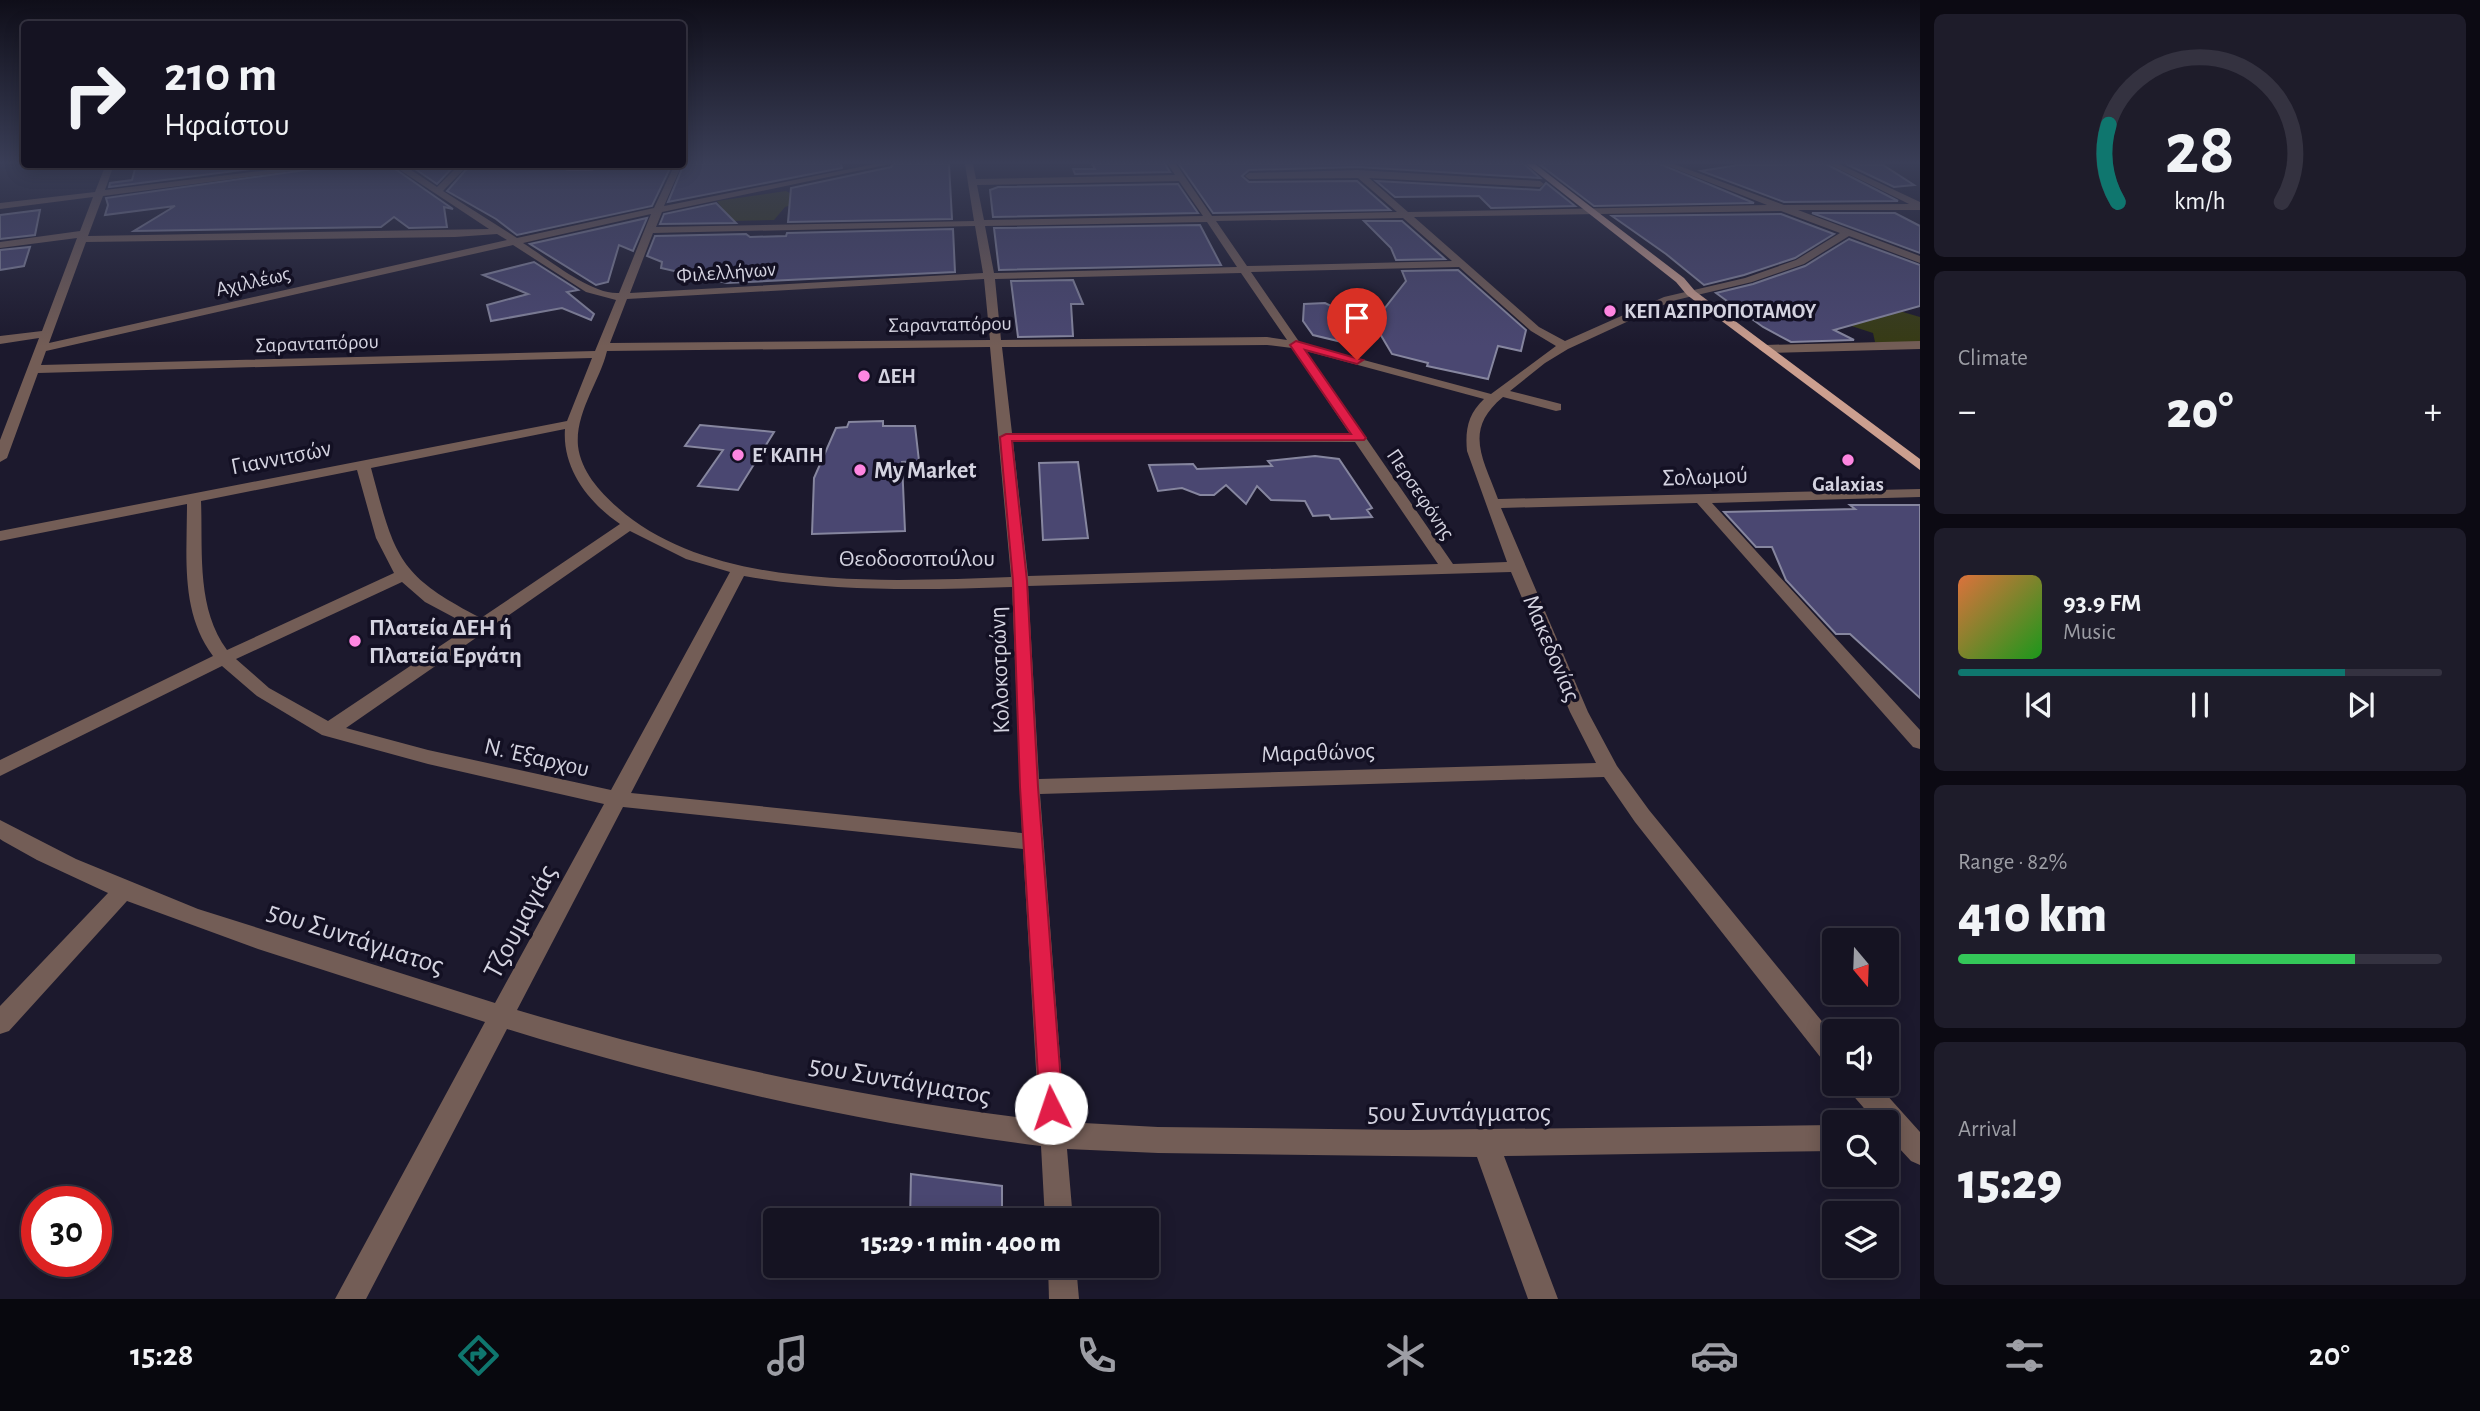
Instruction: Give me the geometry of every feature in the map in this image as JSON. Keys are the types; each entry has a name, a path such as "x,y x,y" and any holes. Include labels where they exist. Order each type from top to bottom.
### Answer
{"main road":[{"path":"1593,225 1663,280 1691,293 1920,466"},
{"path":"1608,225 1680,280 1691,293"}],"street":[{"path":"0,458 86,225"},
{"name":"Φιλελλήνων","path":"489,225 597,294 622,297 989,275 1462,264"},
{"name":"Αχιλλέως","path":"40,349 588,225"},
{"name":"Θεοδοσοπούλου","path":"652,225 572,424 571,444 578,470 600,502 629,525 689,554 739,570 809,579 876,583 1517,567"},
{"path":"650,230 903,225"},
{"name":"Κολοκοτρώνη","path":"979,225 989,275 1020,581 1029,787 1058,1208"},
{"name":"Περσεφόνης","path":"1214,225 1449,569"},
{"path":"1417,225 1535,330 1564,346"},
{"path":"1825,225 1920,260"},
{"path":"0,244 82,236 455,234 498,230"},
{"name":"Μακεδονίας","path":"1822,1040 1642,816 1609,769 1579,712 1517,567 1492,504 1472,434 1477,415 1496,395 1564,346 1668,299 1748,280 1792,265 1847,233"},
{"path":"0,340 46,334"},
{"name":"Σαρανταπόρου","path":"33,369 603,350 1263,341 1296,345 1496,395 1556,407"},
{"path":"1765,349 1920,345"},
{"path":"1900,346 1920,356"},
{"path":"0,408 20,405"},
{"name":"Γιαννιτσών","path":"0,536 572,424"},
{"path":"1006,437 1359,438"},
{"path":"363,465 380,523 403,575 431,598 482,625"},
{"name":"Σολωμού","path":"1492,504 1920,493"},
{"name":"Ν. Έξαρχου","path":"194,498 196,588 200,615 212,642 244,678 281,705 329,730 428,757 616,799 1033,842"},
{"path":"1701,499 1920,742"},
{"path":"329,730 629,525"},
{"name":"Τζουμαγιάς","path":"350,1299 739,570"},
{"path":"0,769 224,658 403,575"},
{"name":"Μαραθώνος","path":"1029,787 1609,769"},
{"name":"5ου Συντάγματος","path":"0,828 49,857 123,891 327,962 502,1018 800,1095 948,1121 1053,1135 1282,1142 1486,1144 1822,1138"},
{"path":"0,1023 123,891"},
{"path":"1870,1096 1908,1141"},
{"path":"1486,1144 1543,1299"},
{"path":"1063,1278 1064,1299"}],"green space":[{"path":"1824,289 1920,317 1920,342 1875,342 1873,333 1839,322"}],"building":[{"path":"0,225 37,225 35,235 0,239"},
{"path":"144,225 384,225 381,227 134,231"},
{"path":"404,225 447,225 447,227 409,228"},
{"path":"503,225 565,225 517,235"},
{"path":"617,225 644,225 633,251 619,245 608,282 596,285 530,244"},
{"path":"1200,225 1221,265 999,270 994,228"},
{"path":"1368,225 1406,225 1445,259 1396,260 1391,248"},
{"path":"1624,225 1809,225 1834,234 1795,258 1704,285"},
{"path":"1843,225 1917,225 1920,226 1920,253"},
{"path":"953,229 955,272 727,283 661,268 662,262 647,256 655,236 746,234 750,237 786,236 787,233"},
{"path":"1849,239 1920,265 1920,306 1834,330 1854,340 1791,342 1763,327 1716,293 1753,284 1805,266"},
{"path":"30,247 24,266 0,270 0,250"},
{"path":"534,262 578,290 567,292 594,314 591,320 562,308 491,321 487,305 528,294 483,275"},
{"path":"1458,270 1526,330 1521,351 1498,346 1488,379 1427,366 1428,363 1392,354 1376,327 1363,347 1313,335 1303,321 1304,304 1325,303 1340,310 1348,320 1373,323 1406,281 1402,271"},
{"path":"1073,280 1083,304 1071,304 1073,336 1018,337 1011,281"},
{"name":"My Market","path":"883,421 883,426 915,426 919,461 902,462 905,531 812,534 814,478 836,428 847,427 849,422"},
{"name":"Ε' ΚΑΠΗ","path":"700,425 774,432 738,490 698,486 723,450 685,446"},
{"path":"1315,456 1339,459 1372,508 1367,510 1372,517 1331,519 1329,515 1313,516 1305,501 1271,500 1257,486 1246,504 1226,485 1214,495 1200,495 1182,488 1158,491 1149,465 1193,464 1197,469 1272,466 1268,461"},
{"path":"1078,462 1088,538 1043,540 1039,463"},
{"path":"1850,505 1920,505 1920,698 1850,634 1836,634 1786,580 1772,547 1756,547 1724,512 1855,509"},
{"path":"911,1174 1002,1186 1002,1208 910,1208"}],"place":[{"name":"ΚΕΠ ΑΣΠΡΟΠΟΤΑΜΟΥ","path":"1610,311"},
{"name":"ΔΕΗ","path":"864,376"},
{"name":"Ε' ΚΑΠΗ","path":"738,455"},
{"name":"Galaxias","path":"1848,460"},
{"name":"My Market","path":"860,470"},
{"name":"Πλατεία ΔΕΗ ή Πλατεία Εργάτη","path":"355,641"}],"route":[{"path":"1051,1108 1029,787 1020,581 1006,437 1359,438 1296,345 1357,360"}]}
